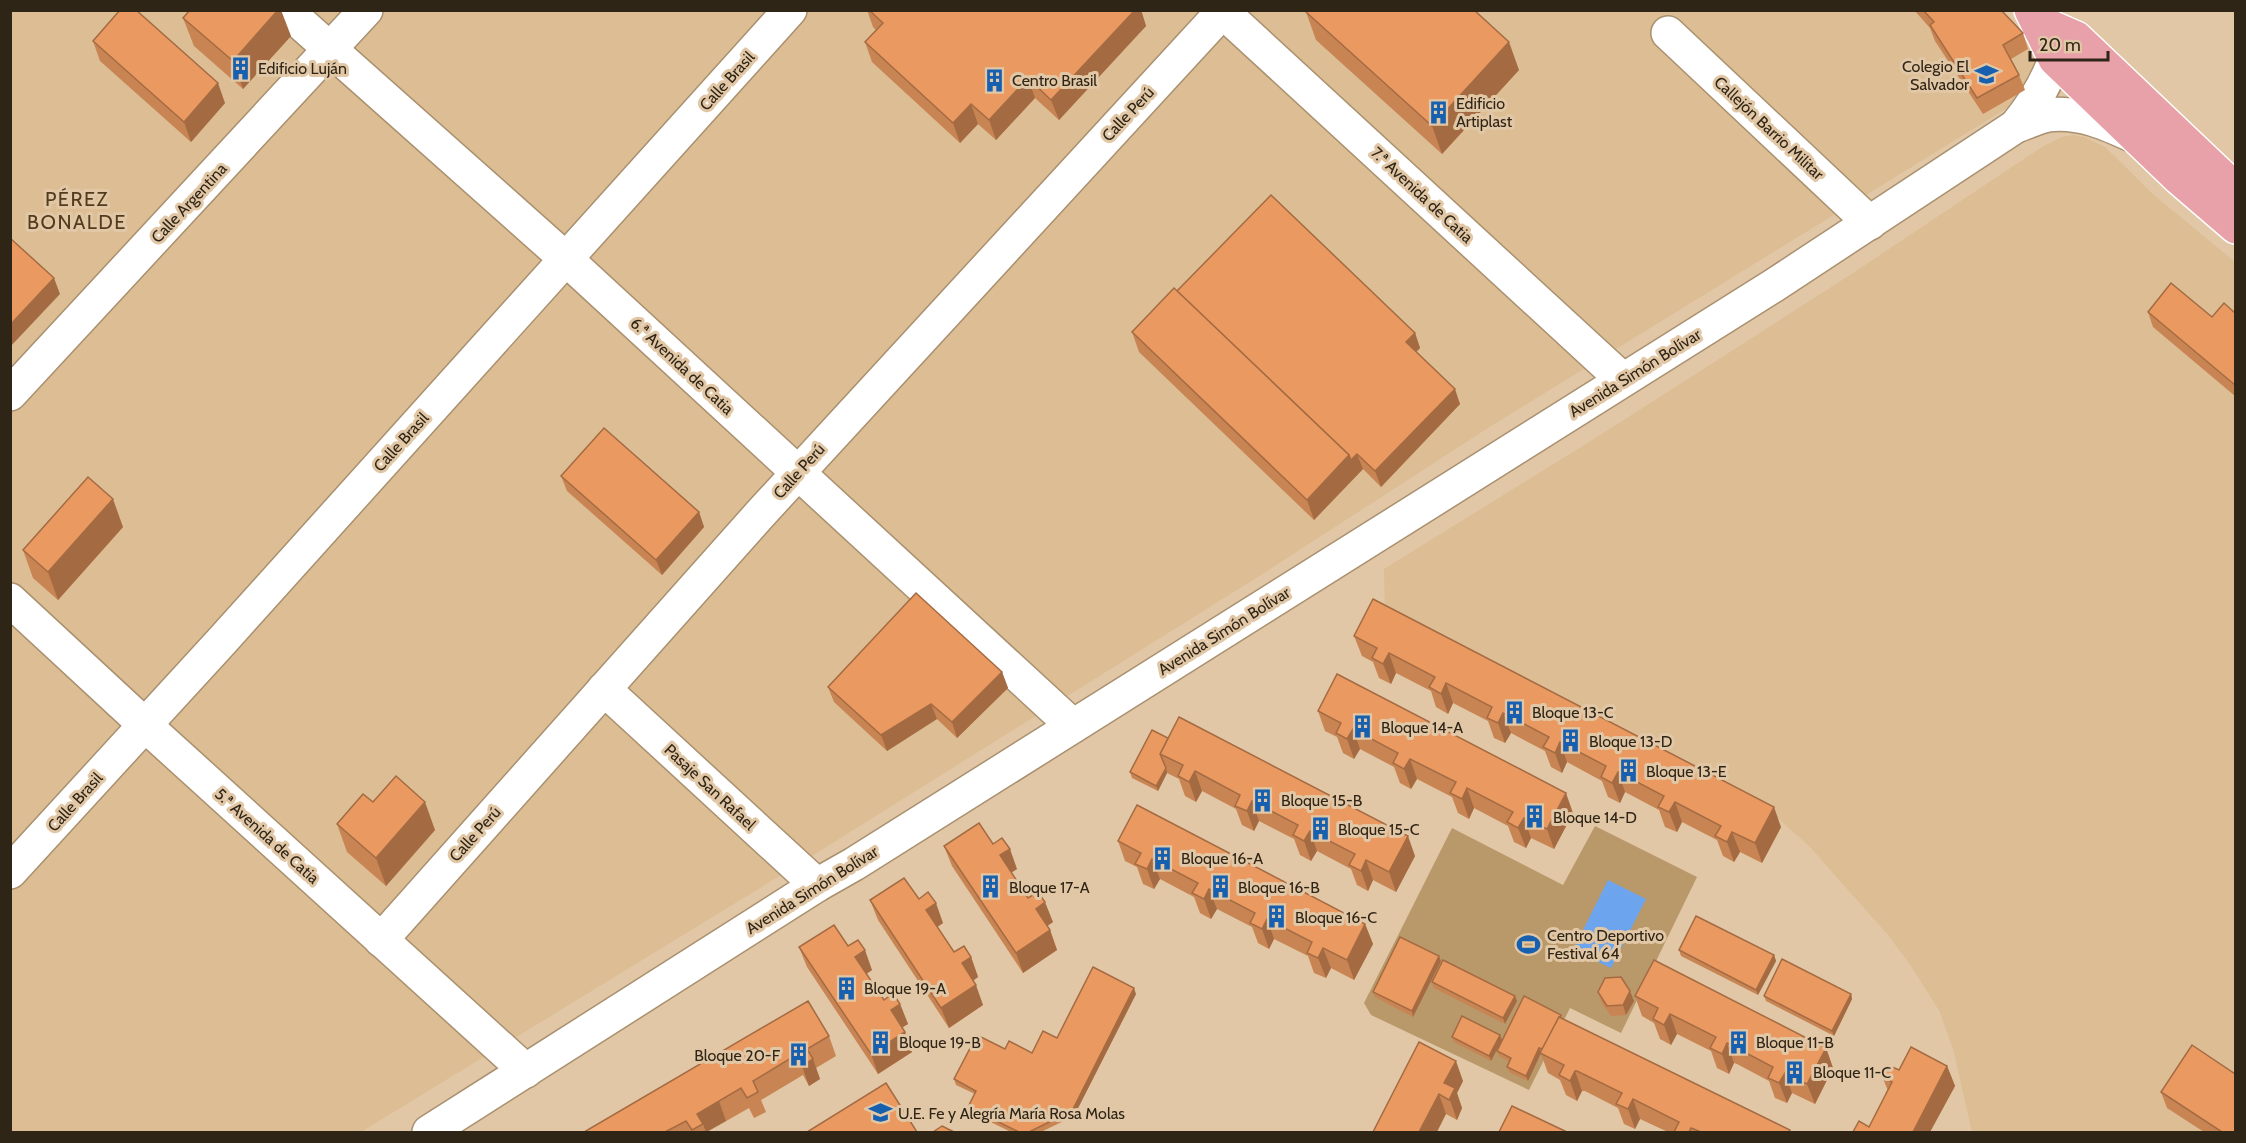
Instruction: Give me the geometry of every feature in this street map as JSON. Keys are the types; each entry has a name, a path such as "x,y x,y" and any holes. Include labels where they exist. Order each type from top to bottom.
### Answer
{"main road":[{"path":"2034,16 2055,59 2187,186 2235,227"},
{"path":"2034,16 2076,38 2235,190"}],"street":[{"name":"6.ª Avenida de Catia","path":"286,10 566,259 1073,726"},
{"name":"Calle Argentina","path":"10,394 366,10"},
{"name":"Calle Brasil","path":"10,872 790,10"},
{"name":"7.ª Avenida de Catia","path":"1223,11 1623,380"},
{"name":"Calle Perú","path":"381,940 798,472 1223,11"},
{"name":"Callejón Barrio Militar","path":"1668,33 1870,223"},
{"name":"Avenida Simón Bolívar","path":"2016,126 2034,104 2048,81 2055,59"},
{"name":"Avenida Simón Bolívar","path":"429,1132 817,885 854,864 1623,380 1870,223 2016,126 2046,116 2068,114 2097,120 2137,137"},
{"name":"5.ª Avenida de Catia","path":"10,600 526,1071"},
{"name":"Pasaje San Rafael","path":"604,689 817,885"}],"shaded area":[{"path":"2000,10 2033,43 2036,69 2025,97 1491,426 1264,573 791,869 361,1132 11,1132 10,11"},
{"path":"2073,135 2084,137 2105,147 2155,196 2235,262 2235,1132 1972,1132 1954,1052 1940,1012 1888,935 1810,847 1779,819 1385,615 1384,569 1602,434 1847,277 2042,147 2062,137"},
{"name":"Centro Deportivo Festival 64","path":"1595,826 1697,877 1621,1033 1570,1008 1529,1090 1371,1015 1364,1003 1452,828 1563,885"}],"water":[{"path":"1608,880 1646,899 1611,968 1573,950"}],"building":[{"path":"120,10 136,10 218,83 184,122 93,41"},
{"path":"190,10 278,10 233,61 183,18"},
{"name":"Centro Brasil","path":"869,10 1135,10 1051,100 1028,78 989,120 971,104 953,123 865,42 883,23"},
{"name":"Edificio Artiplast","path":"1308,10 1474,10 1509,42 1432,126 1306,12"},
{"name":"Colegio El Salvador","path":"1923,10 2001,10 2023,33 2003,45 2019,75 1977,98 1930,25 1934,22"},
{"path":"1271,195 1415,333 1406,342 1455,389 1375,471 1357,454 1351,460 1349,455 1177,291"},
{"path":"10,238 54,278 10,325"},
{"path":"2171,283 2212,317 2224,303 2235,313 2235,385 2148,312"},
{"path":"1174,288 1349,455 1307,500 1132,332"},
{"path":"604,428 699,512 656,560 561,476"},
{"path":"88,477 113,499 48,572 23,550"},
{"path":"916,593 1002,672 952,722 931,704 881,735 828,687"},
{"path":"1373,599 1774,807 1755,843 1732,832 1727,842 1715,836 1721,826 1675,802 1669,812 1658,807 1664,796 1618,772 1612,783 1601,777 1606,766 1560,742 1555,753 1543,747 1549,737 1503,713 1498,723 1487,718 1492,707 1446,683 1441,694 1429,687 1435,677 1389,653 1383,664 1372,658 1377,648 1354,636"},
{"path":"1337,674 1566,793 1547,829 1524,818 1518,828 1507,822 1513,812 1467,788 1462,799 1450,793 1456,782 1410,759 1404,769 1393,763 1398,753 1353,729 1347,739 1336,733 1341,723 1318,711"},
{"path":"1179,717 1408,836 1389,872 1366,860 1361,871 1349,865 1355,854 1310,831 1304,841 1293,835 1298,825 1252,801 1247,811 1235,806 1240,795 1195,771 1189,782 1178,776 1183,765 1160,754"},
{"path":"1152,730 1168,738 1160,754 1166,768 1156,786 1130,772"},
{"path":"396,776 425,802 376,858 337,824 363,794 373,802"},
{"path":"1137,805 1365,924 1347,960 1323,948 1318,958 1307,953 1312,942 1267,919 1262,929 1250,923 1255,913 1209,889 1204,899 1192,893 1198,883 1152,859 1147,869 1135,864 1141,853 1118,841"},
{"path":"979,823 993,844 1002,838 1010,849 1000,855 1028,898 1038,892 1045,902 1036,909 1050,930 1016,953 944,846"},
{"path":"904,878 919,899 928,892 936,903 926,910 954,952 964,946 971,957 962,963 976,985 941,1008 870,900"},
{"path":"1696,916 1774,955 1756,990 1679,950"},
{"path":"834,925 848,946 858,940 865,950 855,957 884,1000 893,993 900,1004 891,1010 905,1032 871,1054 799,947"},
{"path":"1400,937 1439,956 1412,1011 1373,992"},
{"path":"1782,959 1851,994 1832,1031 1764,996"},
{"path":"1443,960 1515,996 1503,1018 1432,982"},
{"path":"1654,960 1826,1048 1807,1084 1785,1073 1779,1083 1768,1078 1773,1067 1727,1043 1722,1054 1710,1048 1716,1037 1670,1014 1664,1025 1653,1019 1658,1008 1635,996"},
{"path":"1093,967 1134,988 1072,1111 1029,1132 1019,1132 968,1107 976,1091 954,1079 977,1035 1005,1049 1009,1041 1032,1053 1043,1031 1057,1038"},
{"path":"1621,977 1630,991 1623,1005 1607,1006 1598,992 1605,978"},
{"path":"1524,996 1561,1015 1543,1049 1539,1048 1526,1076 1507,1067 1511,1058 1497,1051"},
{"path":"808,1001 829,1036 807,1049 813,1059 802,1066 796,1055 753,1081 758,1092 747,1098 741,1088 697,1114 703,1124 692,1130 686,1121 665,1132 584,1132"},
{"path":"1462,1016 1500,1035 1489,1056 1452,1037"},
{"path":"1559,1017 1790,1130 1789,1132 1701,1132 1691,1128 1689,1132 1674,1132 1679,1122 1633,1099 1628,1109 1616,1104 1622,1093 1577,1071 1570,1081 1559,1075 1564,1065 1540,1053"},
{"path":"1419,1042 1456,1061 1444,1083 1455,1088 1449,1100 1439,1094 1419,1132 1373,1132"},
{"path":"2192,1045 2235,1074 2235,1132 2222,1132 2161,1092"},
{"path":"1911,1047 1947,1066 1913,1132 1853,1132 1859,1121 1869,1127 1892,1082 1882,1076 1888,1065 1899,1070"},
{"name":"U.E. Fe y Alegría María Rosa Molas","path":"886,1083 917,1132 807,1132"},
{"path":"1512,1106 1567,1132 1499,1132"},
{"path":"942,1126 954,1132 933,1132"}],"place":[{"name":"Edificio Luján","path":"240,68"},
{"name":"Colegio El Salvador","path":"1987,75"},
{"name":"Centro Brasil","path":"994,80"},
{"name":"Edificio Artiplast","path":"1438,112"},
{"name":"Bloque 13-C","path":"1514,712"},
{"name":"Bloque 14-A","path":"1363,727"},
{"name":"Bloque 13-D","path":"1571,741"},
{"name":"Bloque 13-E","path":"1628,771"},
{"name":"Bloque 15-B","path":"1263,800"},
{"name":"Bloque 14-D","path":"1535,817"},
{"name":"Bloque 15-C","path":"1320,829"},
{"name":"Bloque 16-A","path":"1163,858"},
{"name":"Bloque 17-A","path":"991,887"},
{"name":"Bloque 16-B","path":"1220,887"},
{"name":"Bloque 16-C","path":"1277,917"},
{"name":"Centro Deportivo Festival 64","path":"1529,944"},
{"name":"Bloque 19-A","path":"846,988"},
{"name":"Bloque 19-B","path":"881,1042"},
{"name":"Bloque 11-B","path":"1738,1042"},
{"name":"Bloque 20-F","path":"798,1055"},
{"name":"Bloque 11-C","path":"1795,1072"},
{"name":"U.E. Fe y Alegría María Rosa Molas","path":"880,1113"}],"district":[{"name":"PÉREZ BONALDE","path":"77,210"}]}
